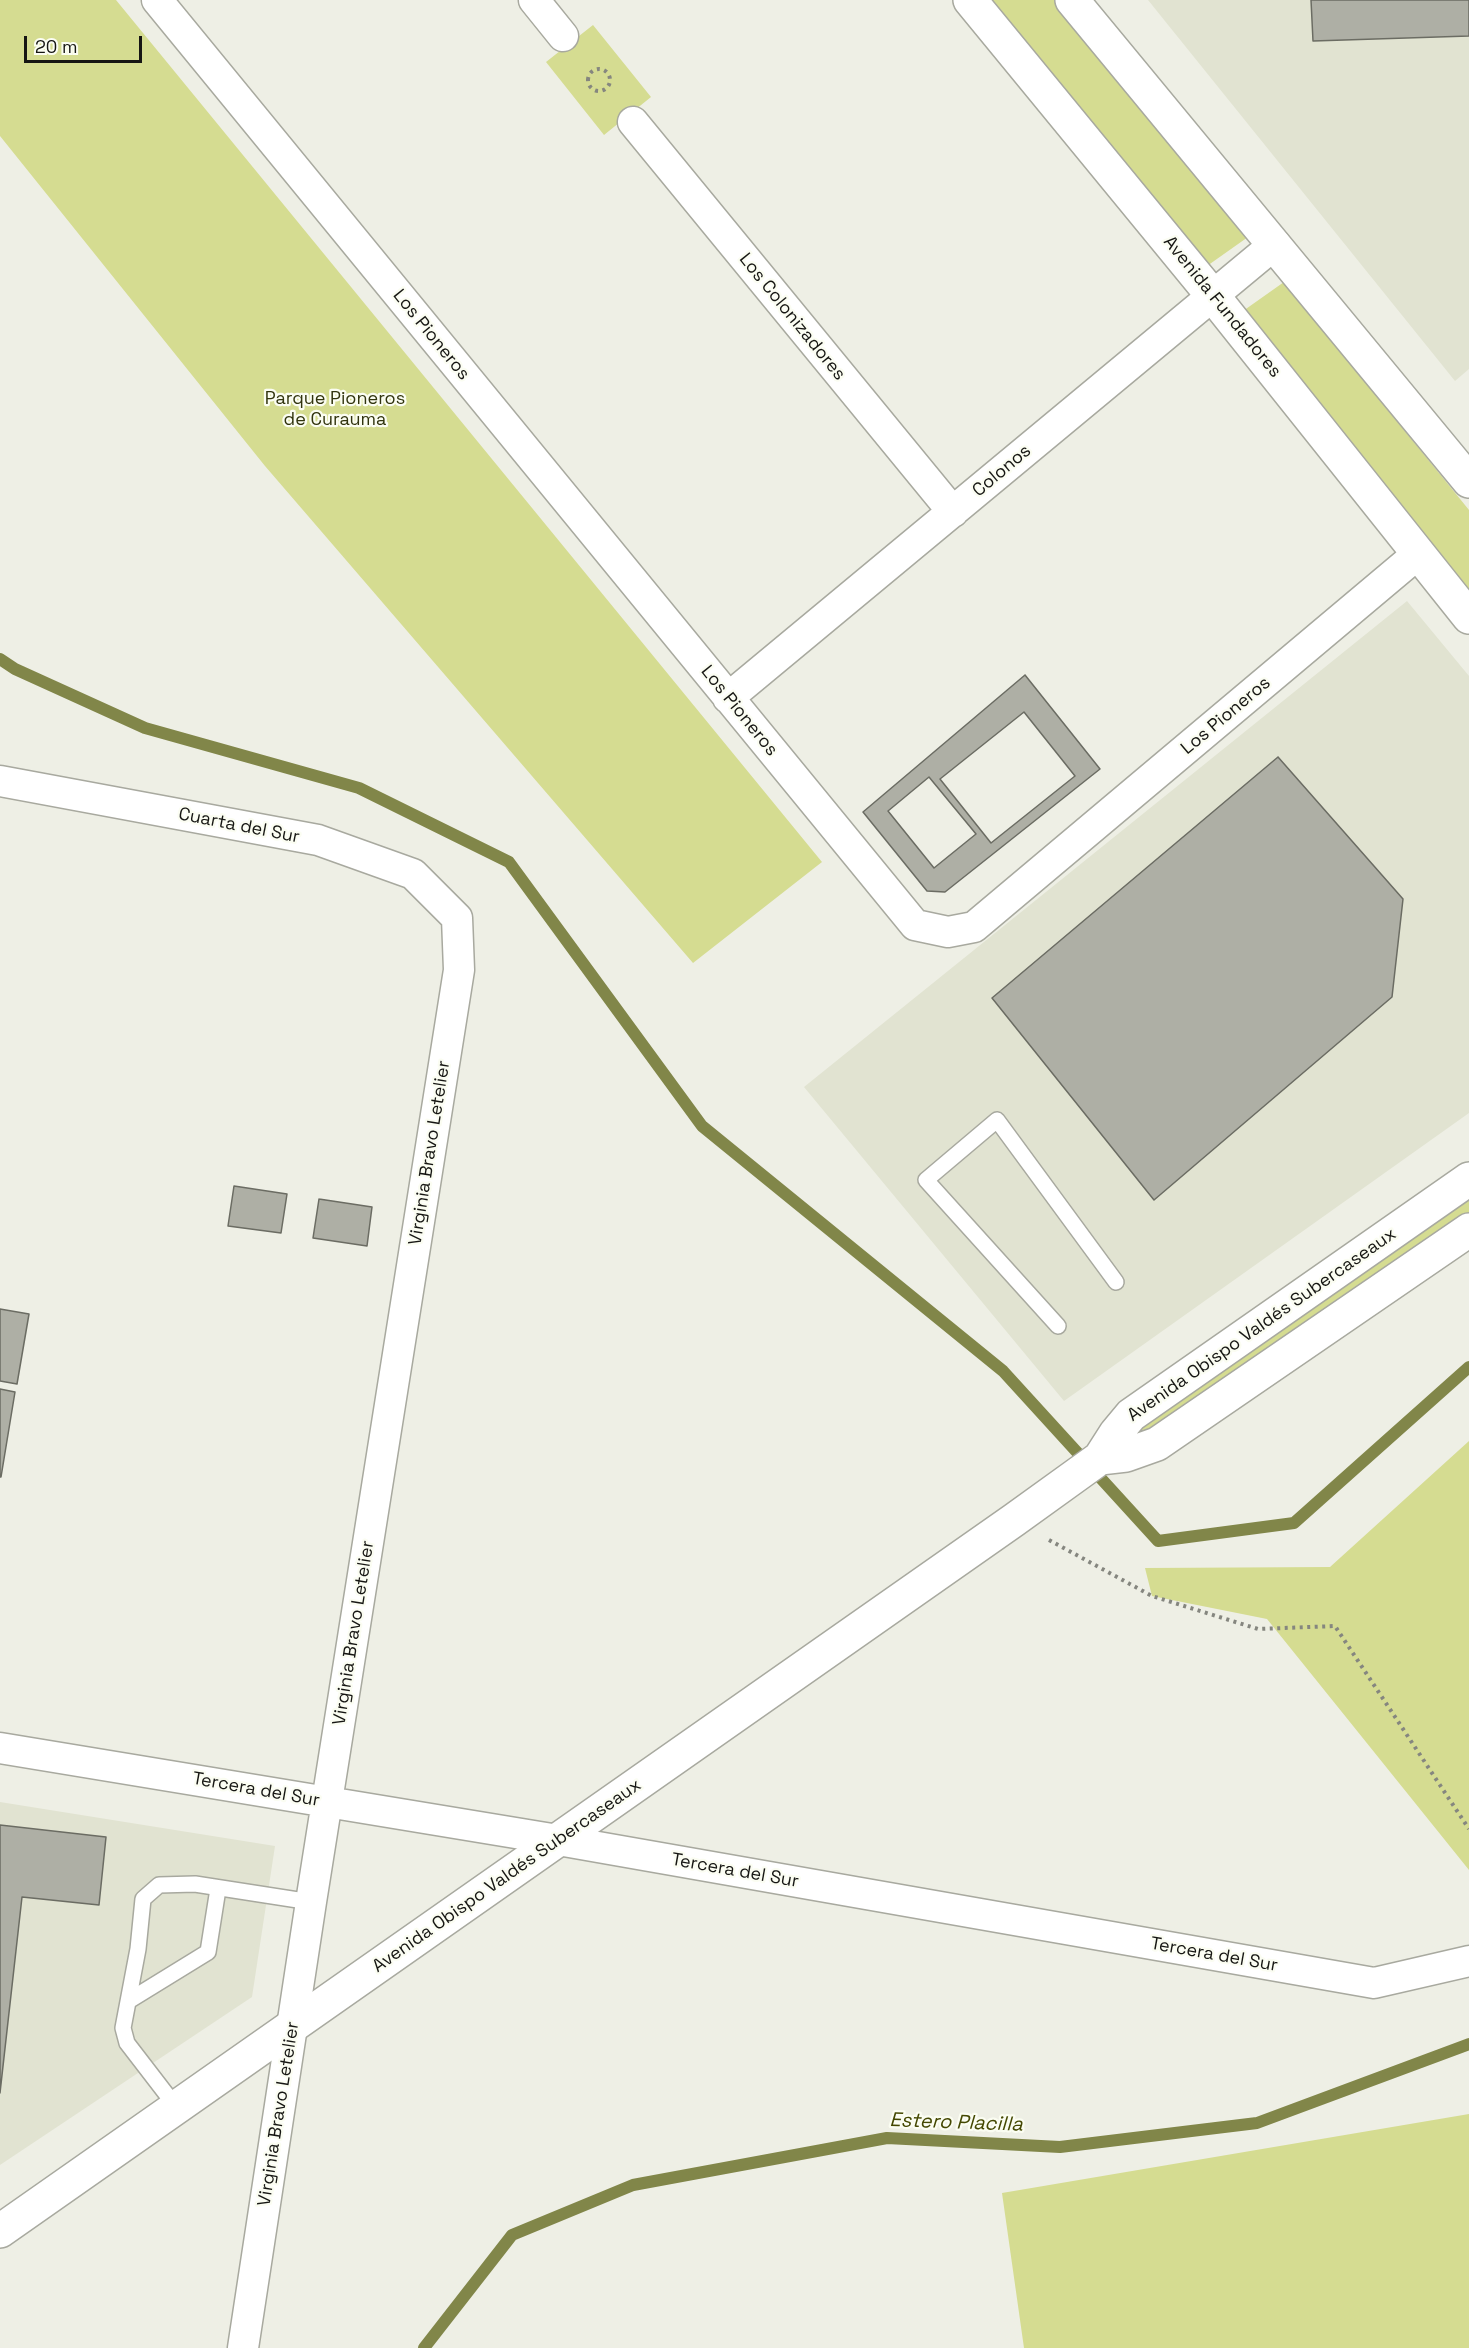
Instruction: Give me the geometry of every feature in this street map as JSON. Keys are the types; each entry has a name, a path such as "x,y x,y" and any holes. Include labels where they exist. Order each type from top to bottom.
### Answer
{"main road":[{"name":"Avenida Fundadores","path":"970,0 1213,296 1469,617"},
{"path":"1072,0 1469,481"},
{"name":"Avenida Obispo Valdés Subercaseaux","path":"0,2231 1014,1520 1100,1458 1131,1415 1469,1179"},
{"name":"Avenida Obispo Valdés Subercaseaux","path":"1100,1458 1126,1455 1157,1444 1469,1230"}],"street":[{"name":"Los Pioneros","path":"157,0 915,925 948,932 974,927 1419,553"},
{"path":"534,0 563,36"},
{"name":"Los Colonizadores","path":"633,122 953,512"},
{"name":"Colonos","path":"728,698 1275,244"},
{"name":"Cuarta del Sur","path":"0,781 318,840 413,874 457,918"},
{"name":"Virginia Bravo Letelier","path":"243,2348 311,1902 459,970 457,918"},
{"name":"Tercera del Sur","path":"0,1748 558,1840 1374,1983 1469,1961"}],"lane":[{"path":"1058,1326 926,1180 997,1120 1116,1282"},
{"path":"177,2108 127,2043 123,2028 130,2000 143,1899 159,1885 195,1884 311,1902"},
{"path":"130,2000 208,1952 218,1889"}],"path":[{"path":"602,69 610,77 609,83 605,89 596,90 590,87 589,76 593,71 602,69"},
{"path":"1014,1520 1152,1596 1258,1629 1335,1626 1469,1829"}],"shaded area":[{"path":"1148,0 1469,0 1469,369 1455,381"},
{"path":"1407,601 1469,676 1469,1113 1064,1401 804,1087"},
{"path":"0,1802 275,1846 252,1997 0,2165"}],"green space":[{"name":"Parque Pioneros de Curauma","path":"0,0 116,0 822,862 693,963 265,466 0,136"},
{"path":"991,0 1057,0 1248,237 1207,266"},
{"path":"593,25 651,97 604,135 546,62"},
{"path":"1284,282 1469,510 1469,590 1243,311"},
{"path":"1469,1196 1469,1212 1423,1245 1140,1438 1133,1429"},
{"path":"1469,1441 1469,1870 1267,1619 1152,1596 1145,1568 1330,1567"},
{"path":"1469,2114 1469,2348 1024,2348 1002,2193"}],"building":[{"path":"1311,0 1469,0 1469,36 1313,41"},
{"path":"1025,675 1100,769 945,892 927,891 863,812"},
{"path":"1024,712 1075,776 991,843 940,779"},
{"path":"1278,757 1403,899 1392,997 1154,1200 992,998"},
{"path":"929,777 976,834 934,868 888,811"},
{"path":"234,1186 287,1194 281,1233 228,1226"},
{"path":"319,1199 372,1207 367,1246 313,1238"},
{"path":"0,1309 29,1314 17,1384 0,1381"},
{"path":"0,1389 15,1392 1,1477 0,1477"},
{"path":"0,1825 106,1837 99,1905 22,1897 0,2093"}],"waterway":[{"path":"0,659 15,669 145,728 359,788 509,862 702,1126 1003,1371 1158,1541 1294,1523 1469,1367"},
{"name":"Estero Placilla","path":"424,2348 512,2235 633,2185 887,2138 1060,2147 1257,2123 1469,2044"}]}
